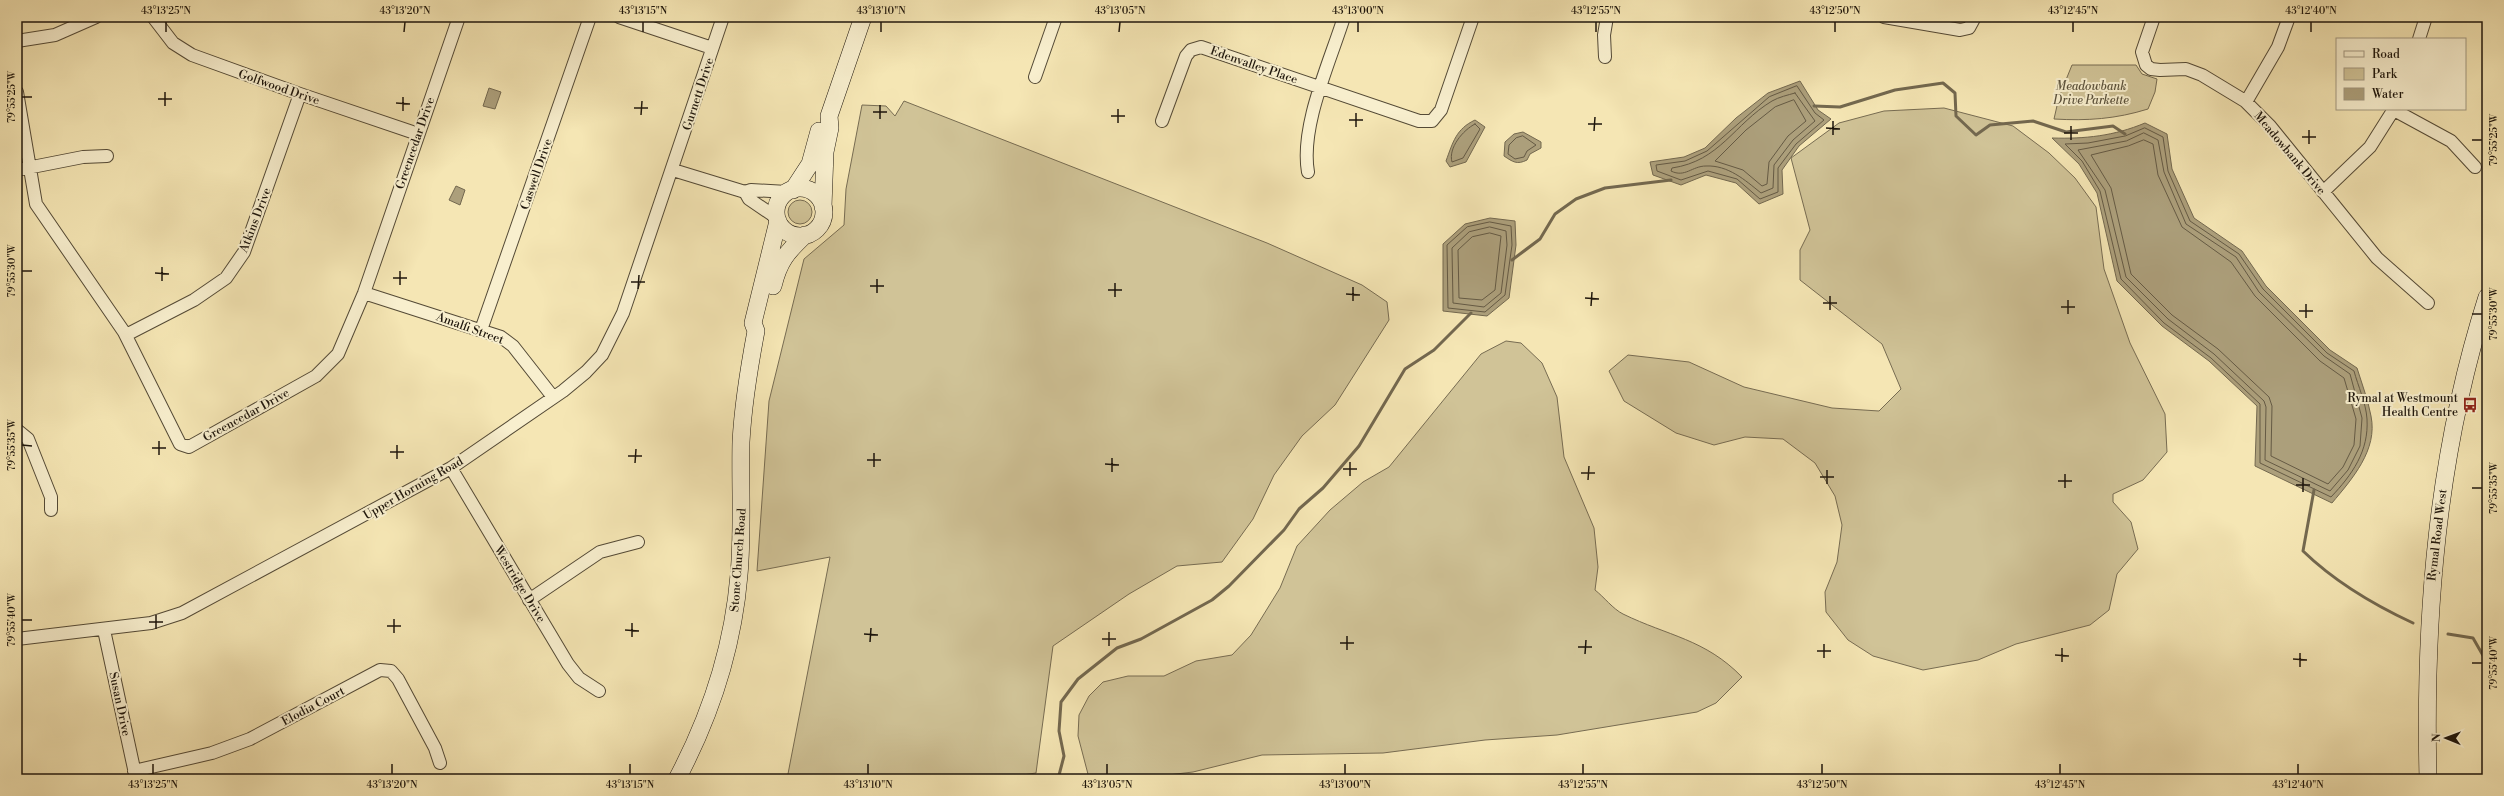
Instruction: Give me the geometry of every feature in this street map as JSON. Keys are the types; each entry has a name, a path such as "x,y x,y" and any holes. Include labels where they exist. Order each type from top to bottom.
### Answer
{"main road":[{"path":"829,116 830,128 825,152 824,214 820,225 812,232 805,235 789,233 778,220 778,206 806,173 821,126 829,116 863,17"},
{"path":"790,191 804,189 812,192 820,200 823,207"},
{"name":"Stone Church Road","path":"677,779 694,746 710,707 724,666 733,620 739,575 743,410 756,331 753,324 778,220"},
{"name":"Stone Church Road","path":"756,331 763,327 781,261 788,250 805,235"},
{"name":"Rymal Road West","path":"2428,779 2427,644 2440,500 2464,377 2487,297"}],"street":[{"path":"17,41 55,35 96,17"},
{"name":"Golfwood Drive","path":"154,17 173,43 192,55 418,134"},
{"name":"Greencedar Drive","path":"17,92 23,169 36,204 126,335 180,444 189,447 316,376 338,354 364,293 459,17"},
{"name":"Caswell Drive","path":"482,330 590,17"},
{"path":"619,17 712,48"},
{"name":"Gurnett Drive","path":"673,170 723,17"},
{"path":"1034,77 1056,17"},
{"path":"1308,172 1307,135 1344,17"},
{"path":"1322,88 1419,121 1432,121 1441,110 1473,17"},
{"path":"1606,57 1604,36 1607,17"},
{"path":"1884,17 1960,30 1969,28 1975,17"},
{"name":"Meadowbank Drive","path":"2154,17 2142,52 2146,65 2160,70 2186,70 2202,75 2231,91 2246,102 2270,126 2377,258 2428,303"},
{"path":"2246,102 2278,48 2289,17"},
{"path":"2419,38 2426,17"},
{"name":"Edenvalley Place","path":"1162,121 1186,56 1198,48 1206,48 1322,88"},
{"name":"Atkins Drive","path":"126,335 194,300 226,278 244,252 300,94"},
{"path":"2323,192 2370,147 2393,110"},
{"path":"2396,110 2451,141 2475,167"},
{"path":"23,169 83,157 107,156"},
{"path":"673,170 745,192 751,190 790,191"},
{"name":"Upper Horning Road","path":"17,639 104,630 150,623 182,613 451,468 553,397 586,372 602,355 623,313 673,170"},
{"path":"745,192 749,199 778,220"},
{"name":"Amalfi Street","path":"364,293 501,337 514,346 553,397"},
{"path":"17,430 28,439 51,497 51,510"},
{"name":"Westridge Drive","path":"451,468 575,673 599,691"},
{"path":"530,600 600,552 638,542"},
{"name":"Susan Drive","path":"104,630 135,775"},
{"name":"Elodia Court","path":"135,775 212,753 250,739 380,670 391,671 398,679 435,748 440,763"}],"green space":[{"name":"Meadowbank Drive Parkette","path":"2072,65 2136,65 2142,74 2157,79 2155,92 2148,109 2124,115 2101,118 2078,120 2054,119 2059,97"},
{"path":"904,101 1267,243 1362,285 1387,302 1389,320 1335,405 1302,436 1274,475 1253,519 1222,562 1177,566 1129,594 1053,646 1036,773 996,779 787,779 830,557 757,571 769,401 804,259 844,225 846,189 862,105 886,106 895,116"},
{"path":"1944,108 2013,126 2049,153 2075,178 2096,207 2104,269 2130,343 2165,414 2167,452 2143,480 2113,494 2113,502 2131,522 2138,549 2117,574 2109,610 2090,625 2016,644 1978,660 1923,670 1873,656 1848,640 1826,612 1825,592 1837,562 1842,525 1835,496 1815,463 1783,439 1745,437 1714,445 1676,433 1624,401 1609,371 1628,355 1689,362 1744,387 1832,408 1879,411 1901,389 1882,344 1800,280 1800,250 1810,230 1791,158 1839,123 1884,111"},
{"path":"800,200 809,203 812,212 809,221 800,224 791,221 788,212 791,203"},
{"path":"1506,341 1521,343 1542,363 1557,397 1564,457 1594,528 1598,567 1595,590 1619,612 1700,646 1728,664 1742,677 1716,703 1697,712 1557,735 1485,740 1383,753 1262,755 1193,772 1134,779 1089,778 1078,736 1079,715 1089,696 1103,682 1128,676 1164,676 1196,661 1232,655 1251,635 1280,588 1297,546 1330,510 1363,482 1389,467 1481,354"}],"water":[{"path":"1800,81 1818,110 1831,119 1799,146 1782,170 1783,194 1759,204 1736,183 1706,175 1681,185 1653,175 1650,162 1684,157 1705,148 1736,118 1768,93"},
{"path":"489,88 501,92 495,109 483,106"},
{"path":"1475,120 1485,127 1466,162 1450,167 1446,161 1456,137 1463,128"},
{"path":"2145,123 2167,134 2172,169 2194,218 2242,251 2266,286 2330,350 2357,368 2371,416 2371,441 2362,463 2348,484 2332,503 2255,466 2257,406 2209,361 2162,326 2117,281 2097,193 2079,164 2052,138 2099,136 2122,131"},
{"path":"1523,132 1541,142 1541,148 1530,154 1527,160 1515,162 1504,156 1505,142 1514,134"},
{"path":"456,186 465,190 460,205 449,200"},
{"path":"1490,218 1515,221 1516,245 1509,298 1487,316 1443,311 1443,244 1465,224"}],"waterway":[{"path":"1814,106 1840,107 1895,90 1943,83 1955,93 1956,116 1976,135 1990,125 2033,121 2066,132 2113,126 2125,134"},
{"path":"1512,260 1540,239 1555,214 1576,199 1605,188 1671,180"},
{"path":"1058,779 1064,756 1059,731 1061,702 1078,679 1117,648 1141,639 1212,600 1229,586 1284,530 1299,509 1323,488 1359,446 1405,369 1434,350 1471,313"},
{"path":"2314,490 2303,551 2328,573 2355,592 2413,623"},
{"path":"2448,634 2473,638 2485,659 2487,669"}],"place":[{"name":"Rymal at Westmount Health Centre","path":"2470,405"}]}
